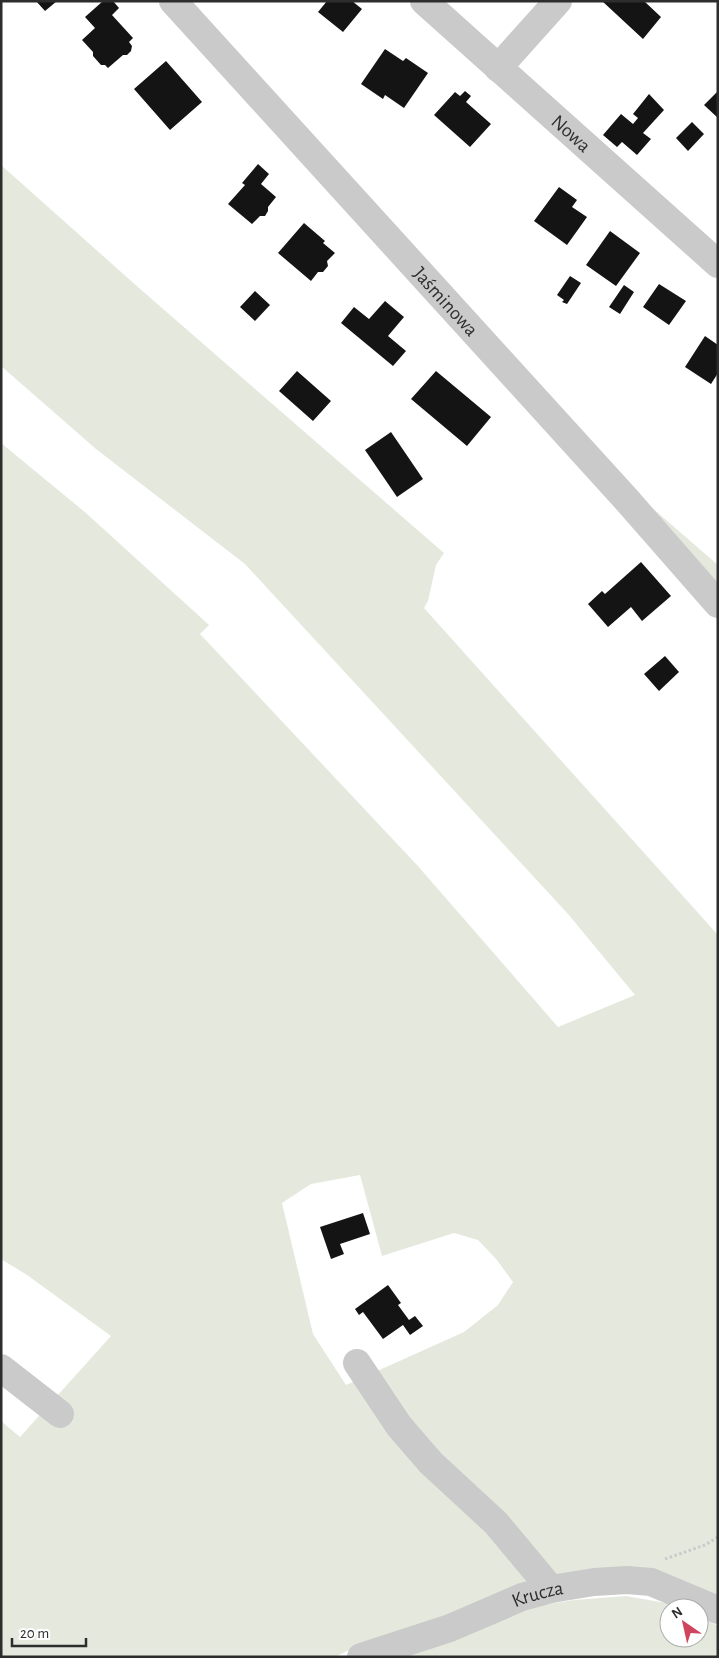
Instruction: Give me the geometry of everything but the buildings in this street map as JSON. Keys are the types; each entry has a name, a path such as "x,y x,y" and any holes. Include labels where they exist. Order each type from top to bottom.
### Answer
{"street":[{"name":"Jaśminowa","path":"174,1 619,491 718,604"},
{"name":"Nowa","path":"424,1 718,264"},
{"path":"498,68 558,1"},
{"path":"357,1363 399,1426 424,1455 496,1523 551,1589"},
{"path":"1,1368 60,1414"},
{"name":"Krucza","path":"362,1657 450,1628 522,1597 551,1589 594,1582 627,1580 651,1582 718,1610"}],"path":[{"path":"662,1560 705,1545 718,1537"}],"shaded area":[{"path":"1,165 139,288 444,553 436,565 428,601 424,608 718,935 718,1601 663,1576 422,1629 347,1651 335,1657 1,1657 1,1421 20,1437 111,1336 27,1275 1,1259 1,443 86,513 209,625 200,634 417,865 558,1027 635,995 568,914 245,564 96,449 1,366","holes":["360,1175 382,1256 454,1233 478,1240 497,1260 513,1282 498,1305 464,1332 346,1385 313,1334 282,1203 311,1184"]},
{"path":"650,506 718,565 718,616"},
{"path":"626,1596 659,1602 659,1648 709,1648 709,1621 718,1626 718,1657 409,1657 407,1653 521,1608 574,1600"}]}
